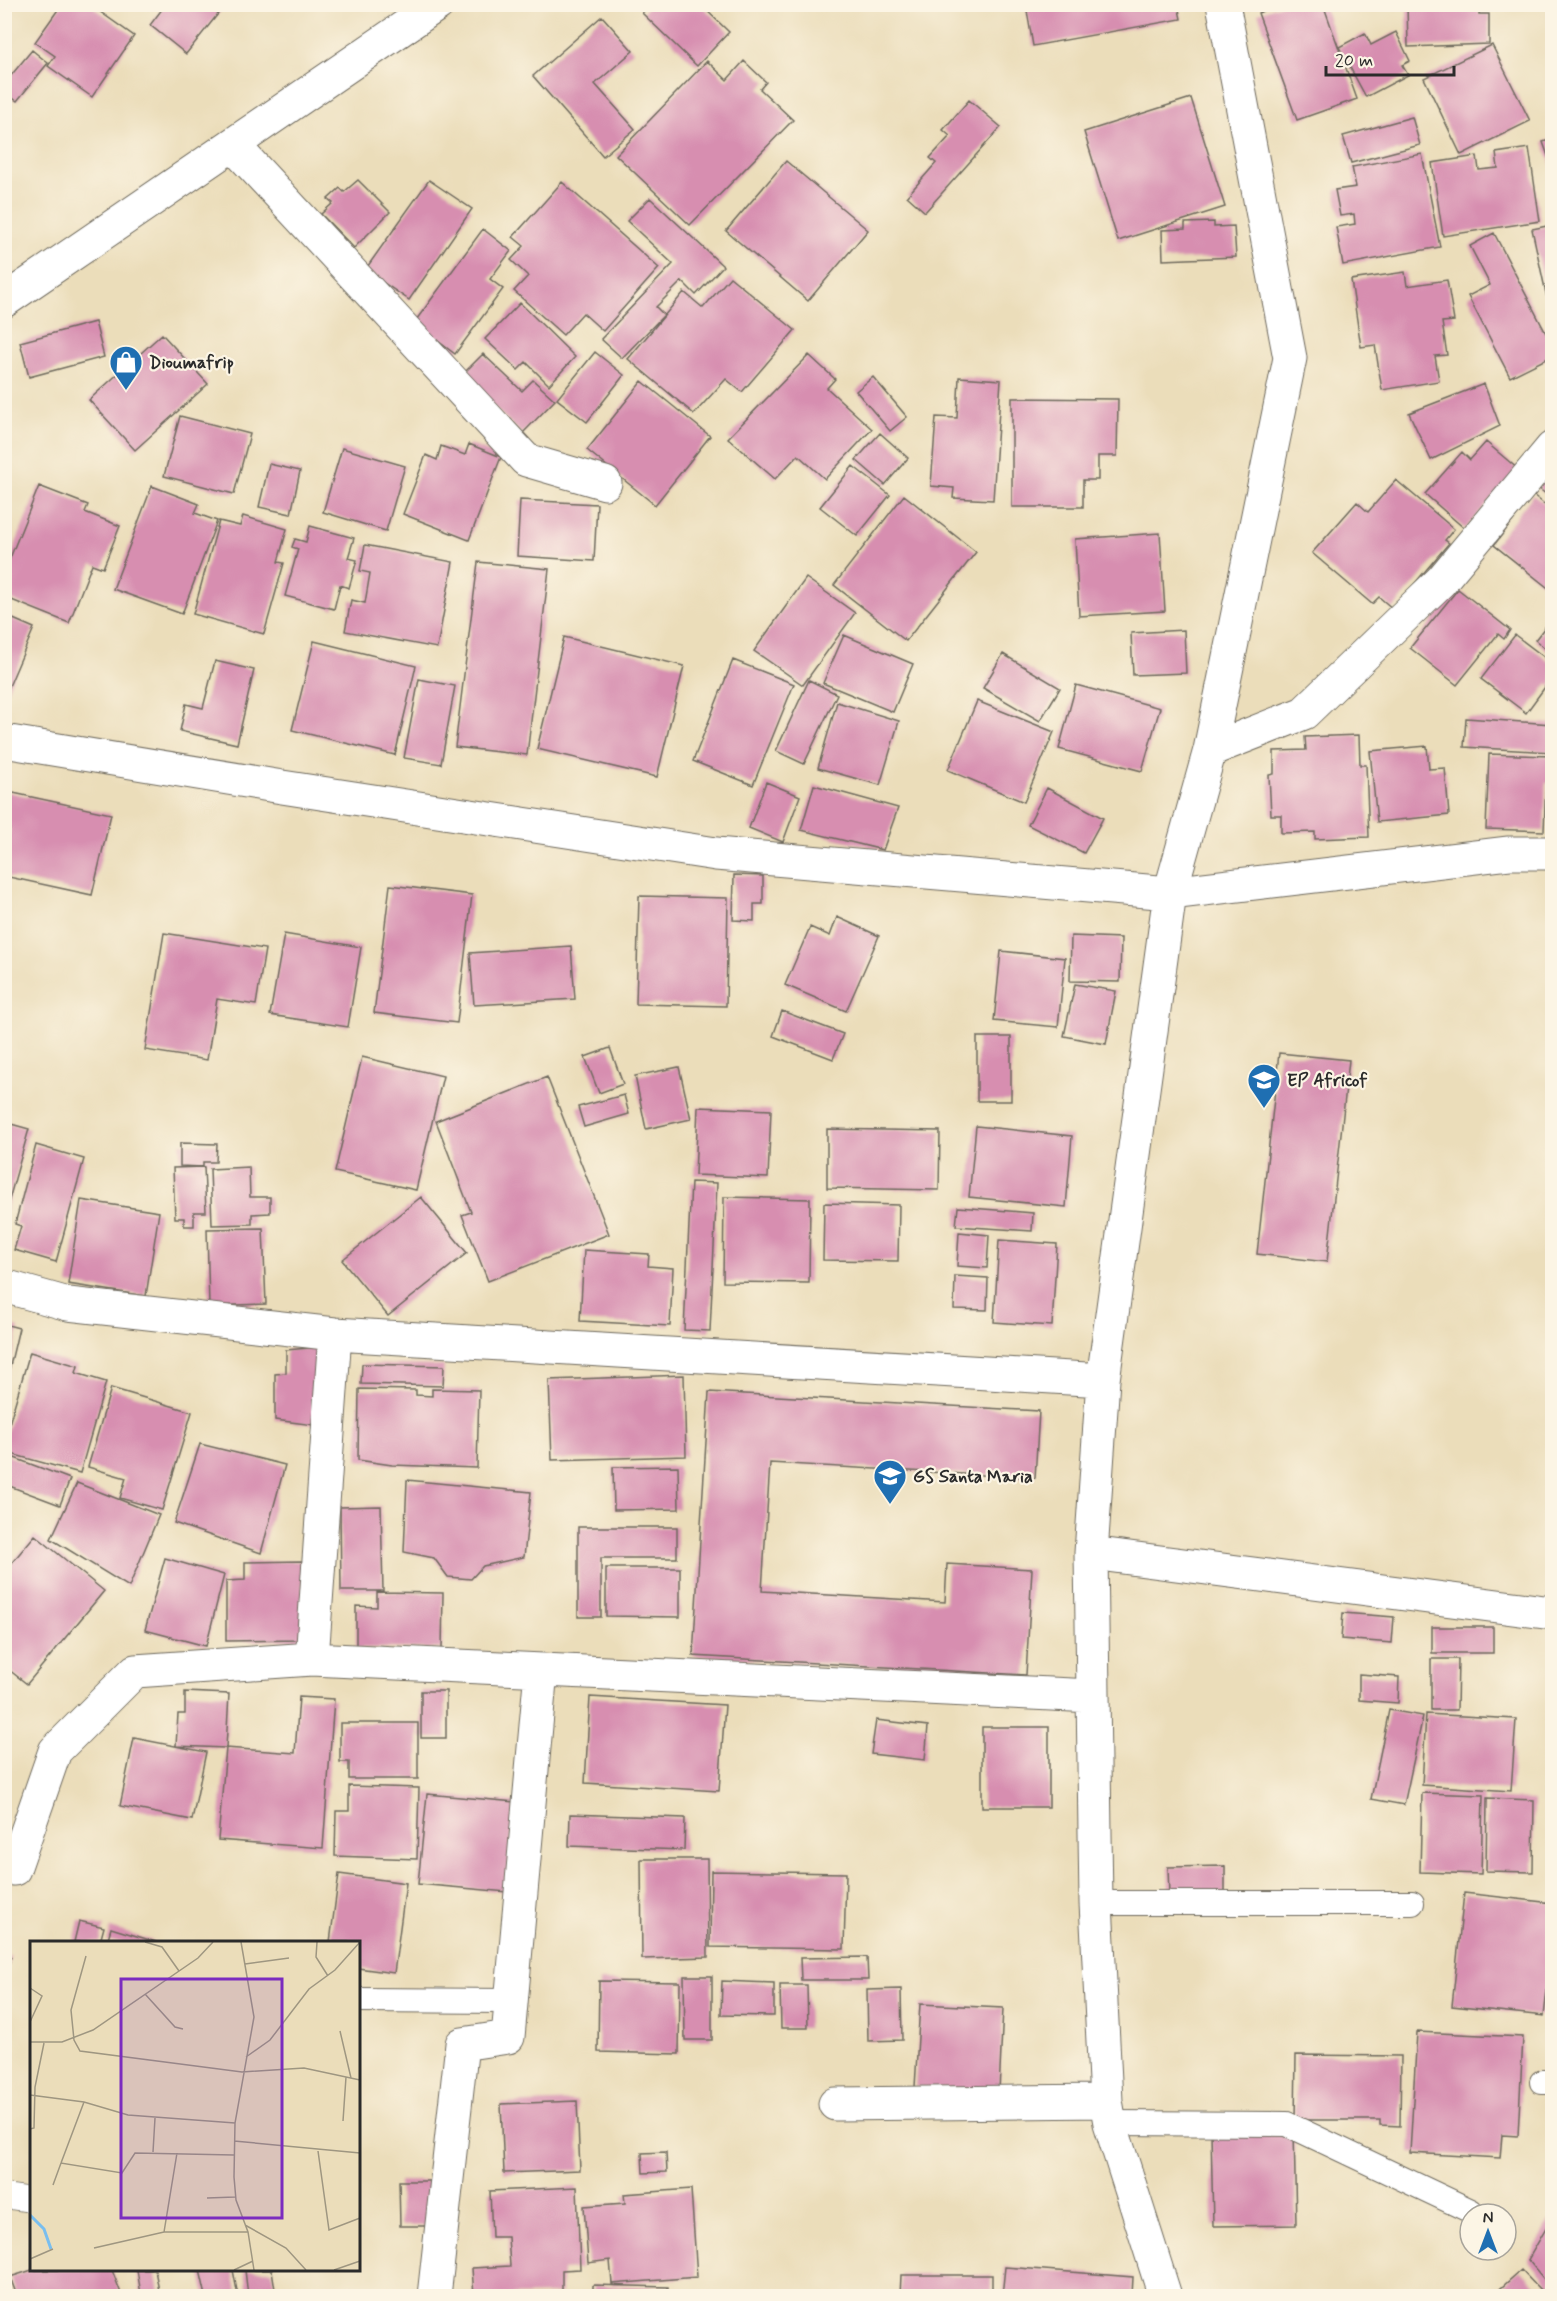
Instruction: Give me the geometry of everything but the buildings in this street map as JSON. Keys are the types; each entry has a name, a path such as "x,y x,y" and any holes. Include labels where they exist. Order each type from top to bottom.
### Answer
{"street":[{"path":"4,301 438,4"},
{"path":"1165,2296 1108,2112 1096,1903 1091,1553 1102,1380 1170,893 1210,750 1290,358 1223,4"},
{"path":"233,145 526,460 605,483"},
{"path":"1210,750 1304,713 1441,580 1552,448"},
{"path":"4,741 282,787 716,854 1170,893 1509,853 1552,853"},
{"path":"4,1286 68,1304 335,1334 1102,1380"},
{"path":"312,1659 335,1334"},
{"path":"1091,1553 1552,1613"},
{"path":"4,1867 14,1869 56,1751 135,1671 312,1659 1094,1696"},
{"path":"434,2296 462,2044 508,2037 541,1670"},
{"path":"835,2104 1108,2112"}],"lane":[{"path":"1096,1903 1412,1903"},
{"path":"360,2000 511,2001"},
{"path":"1108,2112 1287,2124 1458,2205"},
{"path":"4,2196 30,2200"}],"place":[{"name":"Dioumafrip","path":"126,391"},
{"name":"EP Africof","path":"1264,1109"},
{"name":"GS Santa Maria","path":"890,1505"}]}
